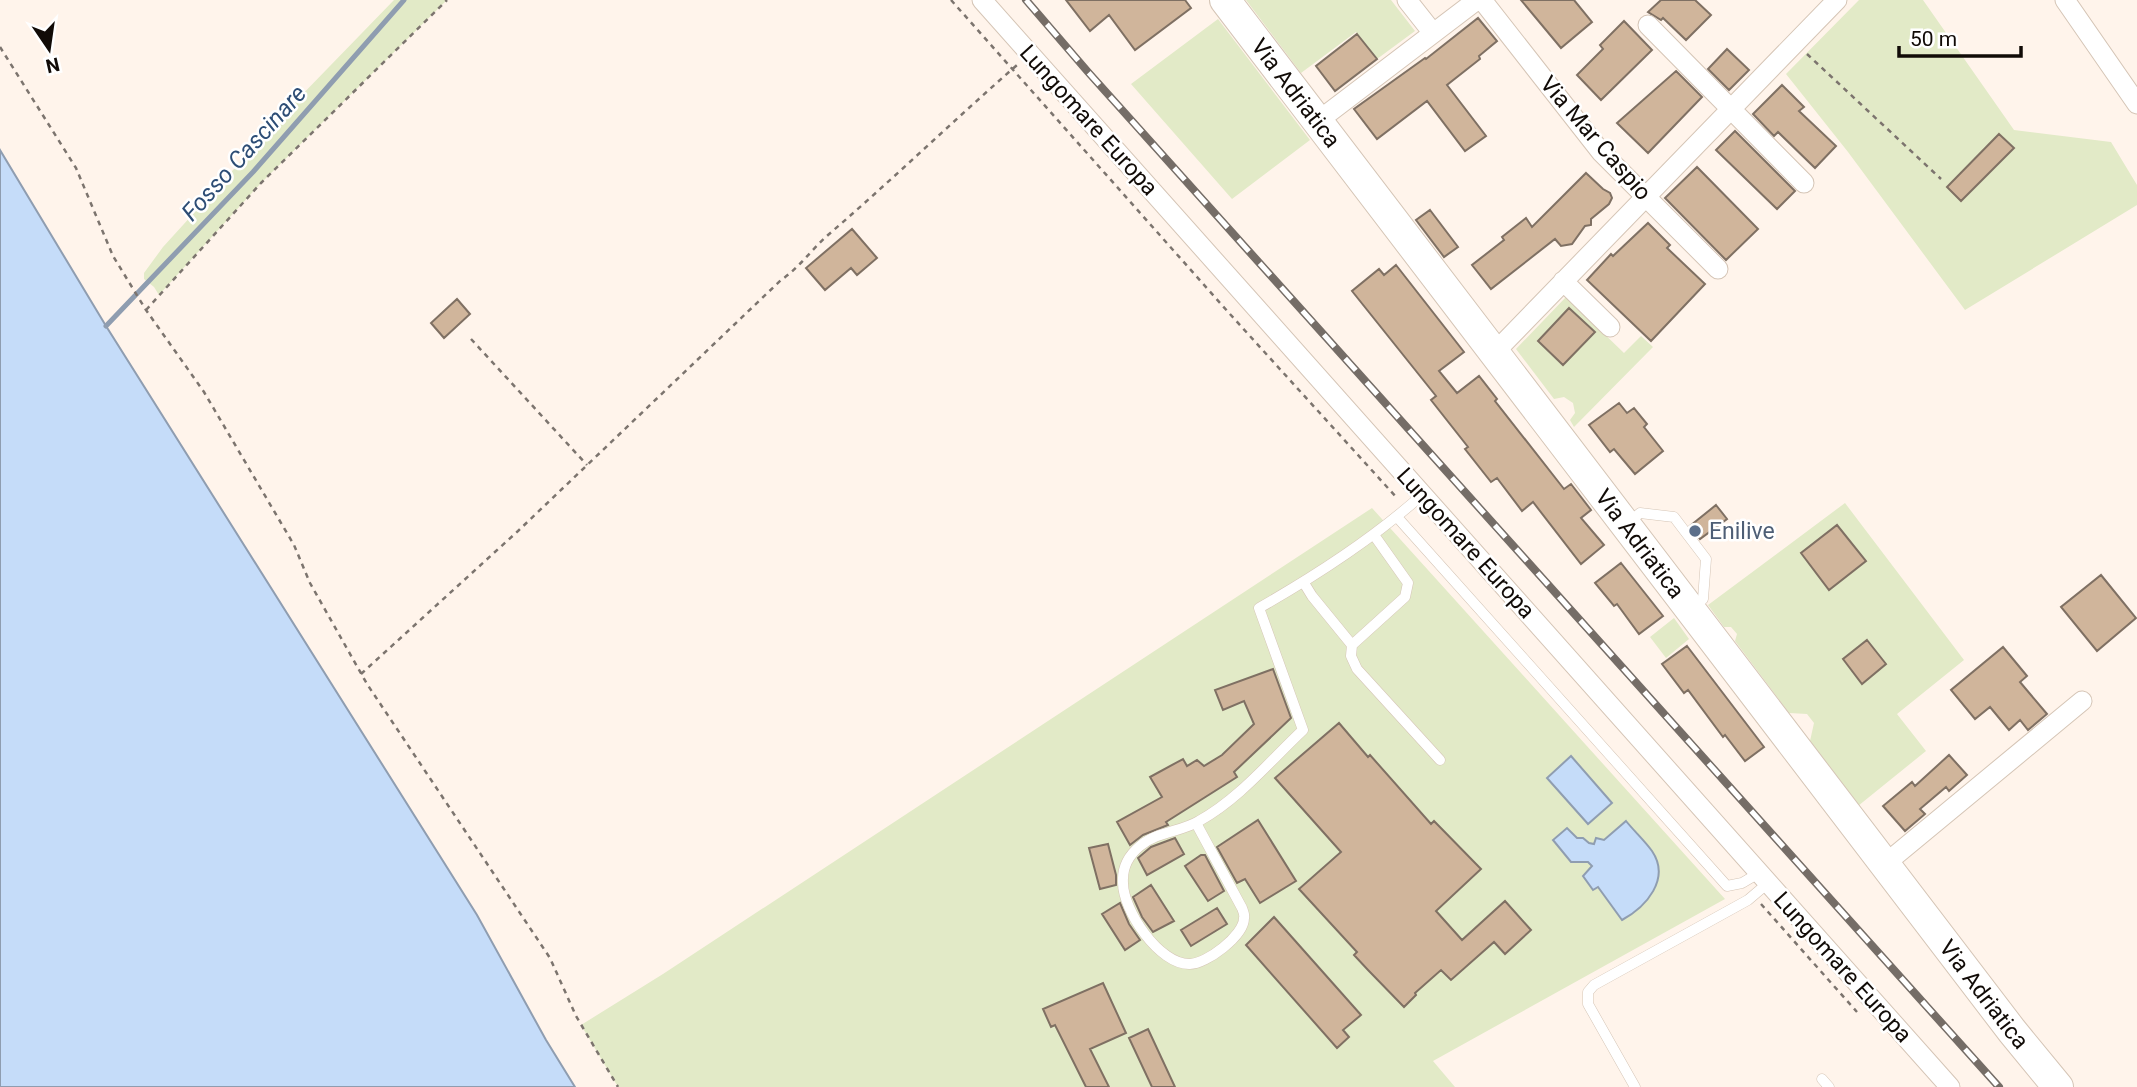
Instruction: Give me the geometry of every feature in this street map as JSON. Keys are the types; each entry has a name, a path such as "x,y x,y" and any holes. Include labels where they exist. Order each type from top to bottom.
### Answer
{"main road":[{"name":"Via Adriatica","path":"1225,0 2012,1031 2058,1087"}],"street":[{"name":"Lungomare Europa","path":"982,0 1950,1087"},
{"path":"1407,0 1433,33"},
{"path":"1318,121 1477,0"},
{"name":"Via Mar Caspio","path":"1482,0 1601,152 1718,269"},
{"path":"1494,353 1837,0"},
{"path":"2065,0 2137,104"},
{"path":"1648,25 1804,183"},
{"path":"1563,281 1610,327"},
{"path":"1885,864 2082,701"}],"lane":[{"path":"1196,823 1242,908 1244,918 1241,929 1229,943 1207,959 1191,964 1180,962 1159,950 1141,930 1127,901 1123,884 1124,870 1130,856 1142,844 1196,823 1225,805 1303,730 1259,608 1304,583 1374,535 1423,494"},
{"path":"1625,524 1640,513 1674,517 1706,559 1703,599 1690,609"},
{"path":"1397,517 1727,886 1764,878"},
{"path":"1374,535 1408,583 1405,597 1352,645 1351,656 1357,669 1440,760"},
{"path":"1304,583 1352,645"},
{"path":"1635,1087 1588,1004 1588,992 1594,985 1748,900 1764,878"}],"path":[{"path":"146,310 261,183 447,0"},
{"path":"951,0 1238,323 1392,491"},
{"path":"1795,43 1941,179"},
{"path":"0,47 76,168 113,256 146,310 204,392 295,545 310,583 362,674 550,958 576,1016 618,1087"},
{"path":"362,674 588,465 782,280 795,271 807,254 1030,54"},
{"path":"471,339 588,465"}],"green space":[{"path":"394,0 447,0 261,183 159,295 144,279 144,273 163,247 295,102"},
{"path":"1246,0 1391,0 1415,31 1377,59 1356,32 1301,73"},
{"path":"1859,0 1923,0 2014,130 2111,142 2137,185 2137,205 1965,310 1848,152 1786,74"},
{"path":"1218,19 1310,140 1232,199 1131,84"},
{"path":"1566,297 1624,353 1641,336 1653,347 1574,427 1570,420 1575,413 1573,403 1564,397 1554,399 1516,349","holes":["1569,308 1595,332 1563,365 1538,341"]},
{"path":"1845,503 1964,660 1897,714 1926,751 1858,806 1810,741 1814,723 1807,714 1789,713 1735,641 1737,634 1731,627 1724,627 1708,605","holes":["1837,525 1866,561 1829,589 1802,553","1867,640 1886,664 1862,683 1843,659"]},
{"path":"1372,508 1725,899 1433,1061 1455,1087 618,1087 581,1025 663,974"},
{"path":"1674,618 1689,639 1666,658 1650,637"}],"water":[{"path":"0,150 106,326 477,915 575,1087 0,1087"},
{"path":"1571,756 1612,803 1588,824 1547,778"},
{"path":"1626,821 1652,851 1659,872 1657,882 1647,900 1622,920 1598,887 1593,890 1583,876 1592,866 1588,862 1571,862 1553,840 1567,828 1577,838 1594,844 1596,838 1604,840"}],"building":[{"path":"1066,0 1185,0 1191,8 1135,50 1109,15 1090,31"},
{"path":"1521,0 1574,0 1592,22 1561,48"},
{"path":"1661,0 1695,0 1711,15 1686,40 1663,18 1661,20 1648,12"},
{"path":"1478,18 1497,41 1479,56 1480,59 1447,85 1486,136 1465,151 1427,101 1377,139 1354,109 1426,59"},
{"path":"1624,21 1652,50 1601,100 1577,75 1603,49 1600,45"},
{"path":"1357,34 1377,59 1335,91 1316,66"},
{"path":"1727,49 1749,70 1729,90 1708,69"},
{"path":"1676,71 1702,97 1648,153 1617,123"},
{"path":"1782,85 1804,107 1799,111 1836,146 1815,168 1778,132 1774,136 1753,114"},
{"path":"1735,131 1795,191 1777,209 1716,150"},
{"path":"1999,134 2014,148 1961,201 1947,187"},
{"path":"1697,167 1758,229 1726,260 1665,198"},
{"path":"1586,173 1610,193 1612,198 1609,204 1591,219 1591,225 1585,226 1572,244 1561,246 1555,239 1491,289 1472,265 1504,240 1502,237 1526,218 1532,227"},
{"path":"1430,210 1458,247 1444,257 1416,220"},
{"path":"1648,223 1670,245 1667,248 1705,284 1651,341 1587,280 1611,254 1613,256"},
{"path":"852,229 877,258 857,275 851,268 825,290 806,268"},
{"path":"1396,265 1464,352 1439,371 1457,393 1479,376 1497,399 1495,401 1564,489 1571,484 1591,510 1581,518 1604,545 1581,564 1533,502 1522,511 1497,478 1491,482 1465,449 1468,447 1431,400 1436,396 1352,291 1379,269 1384,275"},
{"path":"457,299 470,314 444,338 431,323"},
{"path":"1569,308 1595,332 1563,365 1538,341"},
{"path":"1619,403 1627,413 1634,408 1647,424 1644,427 1663,451 1635,474 1614,449 1610,452 1589,425"},
{"path":"1716,505 1727,519 1700,539 1690,526"},
{"path":"1837,525 1866,561 1829,590 1801,553"},
{"path":"1621,563 1663,616 1639,634 1617,604 1614,606 1595,583"},
{"path":"2101,575 2136,618 2097,651 2061,607"},
{"path":"1867,640 1886,664 1862,684 1843,659"},
{"path":"1687,646 1764,747 1745,761 1725,735 1723,737 1688,690 1684,693 1662,664"},
{"path":"2003,647 2027,676 2020,682 2047,714 2028,730 2020,720 2009,730 1990,707 1975,719 1951,690"},
{"path":"1273,669 1291,718 1234,772 1237,777 1166,822 1168,825 1143,835 1130,845 1117,822 1162,797 1150,777 1183,759 1187,766 1197,760 1204,766 1222,755 1254,724 1244,701 1223,710 1215,690"},
{"path":"1339,723 1431,824 1434,821 1481,869 1436,911 1462,940 1505,901 1531,930 1505,954 1494,942 1451,980 1441,970 1415,993 1404,1007 1354,955 1357,952 1299,889 1341,852 1275,778"},
{"path":"1949,755 1967,775 1949,791 1946,787 1920,809 1925,814 1905,831 1883,806 1912,782 1915,786"},
{"path":"1258,820 1296,881 1260,903 1245,879 1237,883 1217,847"},
{"path":"1175,838 1184,854 1147,875 1138,858 1151,847"},
{"path":"1108,844 1116,885 1100,889 1089,848"},
{"path":"1205,855 1224,891 1208,901 1185,866"},
{"path":"1151,885 1174,921 1153,932 1142,917 1133,897"},
{"path":"1120,903 1140,940 1125,950 1102,914"},
{"path":"1217,908 1227,924 1191,946 1181,930"},
{"path":"1274,917 1361,1015 1343,1030 1349,1037 1337,1048 1246,945"},
{"path":"1103,983 1126,1033 1090,1049 1109,1087 1086,1087 1055,1025 1051,1027 1043,1009"},
{"path":"1148,1029 1175,1087 1152,1087 1129,1038"}],"waterway":[{"name":"Fosso Cascinare","path":"106,326 253,172 404,0"}],"railway":[{"path":"1026,0 1999,1087"}],"place":[{"name":"Enilive","path":"1695,531"}]}
